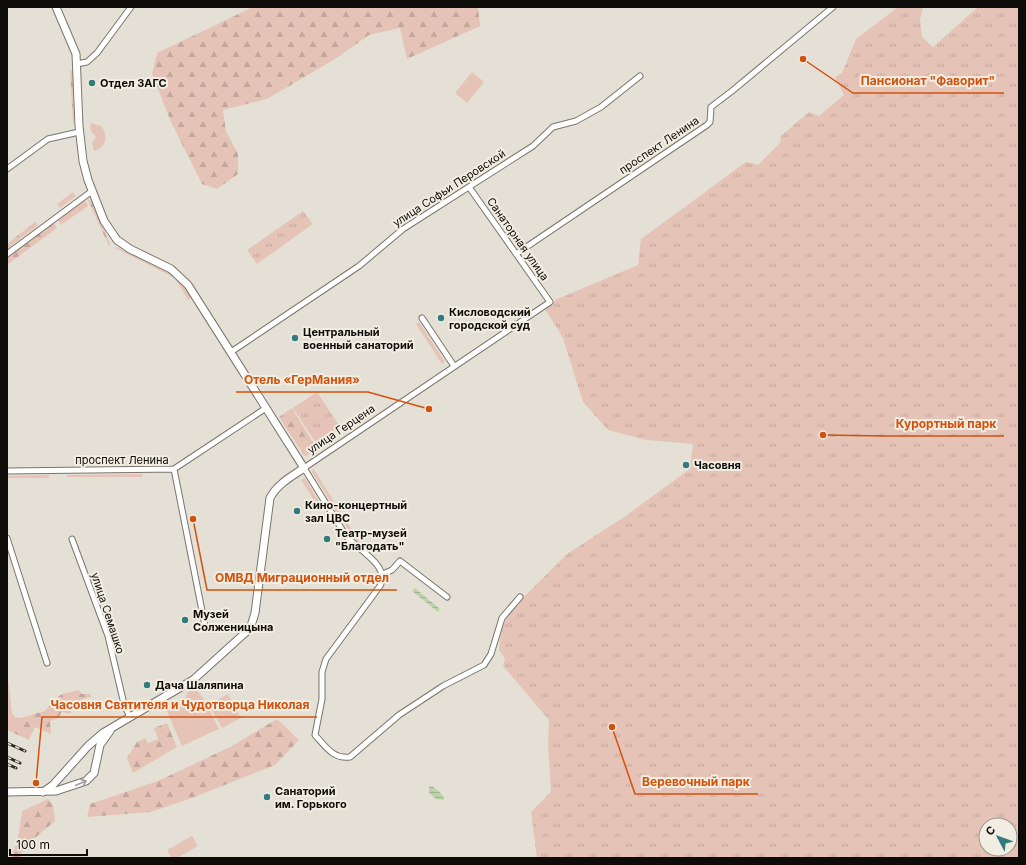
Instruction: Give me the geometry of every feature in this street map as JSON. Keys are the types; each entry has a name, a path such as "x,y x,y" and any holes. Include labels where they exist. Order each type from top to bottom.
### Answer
{"main road":[{"path":"56,7 72,41 76,64 79,132 83,161 92,191 104,221 112,235 124,245 163,264 180,276 195,293 304,468"},
{"name":"улица Герцена","path":"130,717 193,680 245,633 254,619 270,498 280,485 304,468"},
{"path":"43,792 53,785 88,746 104,733 110,731 130,717"},
{"path":"7,792 56,791 70,787 90,778 96,767 100,745 110,731"}],"street":[{"path":"76,64 87,62 97,53 131,7"},
{"name":"проспект Ленина","path":"516,254 707,125 710,122 711,107 832,7"},
{"name":"улица Софьи Перовской","path":"231,352 359,266 402,229 533,146 553,128 576,121 601,107 640,76"},
{"path":"7,169 48,139 79,132"},
{"name":"Санаторная улица","path":"469,187 550,302"},
{"path":"7,254 92,191"},
{"name":"улица Герцена","path":"304,468 550,302"},
{"path":"422,318 454,366"},
{"name":"проспект Ленина","path":"7,471 174,469 266,408"},
{"path":"304,468 346,536 353,545 381,568 383,574 383,580 380,586 323,665 322,699 315,735 332,753 342,758 350,757 399,715 443,686 484,665 491,654 502,618 520,597"},
{"path":"174,469 205,626"},
{"path":"7,538 47,663"},
{"name":"улица Семашко","path":"72,539 108,636 124,704 130,717"},
{"path":"383,574 392,570 400,561 447,596"}],"green space":[{"path":"253,7 478,7 480,26 407,59 400,28 369,35 335,59 267,99 223,110 226,131 238,154 238,174 217,189 202,184 171,122 152,74 157,53"},
{"path":"898,7 923,7 920,19 922,37 933,47 978,7 1019,7 1019,858 537,858 531,812 551,792 548,744 549,720 503,666 505,659 499,650 501,631 509,612 567,554 624,517 690,469 693,444 646,440 608,430 583,402 563,338 545,309 553,304 555,300 638,265 641,239 746,162 758,165 780,143 781,136 809,112 819,116 844,95 835,77 842,73 856,39"},
{"path":"70,71 73,71 74,123 73,123"},
{"path":"472,72 484,82 467,103 455,93"},
{"path":"90,123 101,126 105,134 104,144 94,151 92,143 96,137 91,131"},
{"path":"73,192 76,196 60,208 57,204"},
{"path":"84,198 88,206 61,225 57,219"},
{"path":"87,198 91,201 110,244 109,246"},
{"path":"303,211 313,224 257,264 247,250"},
{"path":"35,222 38,225 7,249 7,244"},
{"path":"53,222 57,228 7,265 7,258"},
{"path":"116,247 176,276 192,297 188,300 175,278 115,248"},
{"path":"419,322 445,362 442,364 416,324"},
{"path":"317,392 340,427 316,443 293,408"},
{"path":"292,408 317,449 306,456 279,417"},
{"path":"313,468 359,541 368,548 366,549 356,542 312,472"},
{"path":"142,474 142,477 67,477 67,475"},
{"path":"49,475 49,478 7,478 7,476"},
{"path":"305,478 323,508 320,510 301,480"},
{"path":"7,670 12,713 14,717 20,718 45,711 55,699 62,694 79,690 81,694 90,694 91,697 75,704 70,714 62,712 58,718 50,721 51,734 35,727 29,740 7,730"},
{"path":"195,688 204,699 219,729 182,746 165,707 174,701 184,700 188,692"},
{"path":"228,694 241,718 222,728 209,705"},
{"path":"277,719 299,740 275,765 192,798 151,812 87,817 90,804 158,781 230,747"},
{"path":"167,723 177,747 133,773 127,758 137,742 145,738 148,743 158,739 154,728"},
{"path":"48,799 53,805 55,821 22,849 21,858 11,858 18,839 22,811"},
{"path":"192,836 198,846 177,858 171,858 167,850"}],"shaded area":[{"path":"415,588 440,609 438,612 412,591"},
{"path":"432,786 442,794 444,800 436,799 429,793 429,787"}],"railway":[{"path":"7,743 25,751"},
{"path":"7,757 20,763"},
{"path":"7,764 16,768"}],"place":[{"name":"Пансионат \"Фаворит\"","path":"803,59"},
{"name":"Отдел ЗАГС","path":"92,83"},
{"name":"Кисловодский городской суд","path":"441,318"},
{"name":"Центральный военный санаторий","path":"295,338"},
{"name":"Отель «ГерМания»","path":"429,409"},
{"name":"Курортный парк","path":"823,435"},
{"name":"Часовня","path":"686,465"},
{"name":"Кино-концертный зал ЦВС","path":"297,511"},
{"name":"ОМВД Миграционный отдел","path":"193,519"},
{"name":"Театр-музей \"Благодать\"","path":"327,539"},
{"name":"Музей Солженицына","path":"185,620"},
{"name":"Дача Шаляпина","path":"147,685"},
{"name":"Веревочный парк","path":"612,727"},
{"name":"Часовня Святителя и Чудотворца Николая","path":"36,783"},
{"name":"Санаторий им. Горького","path":"267,797"}]}
